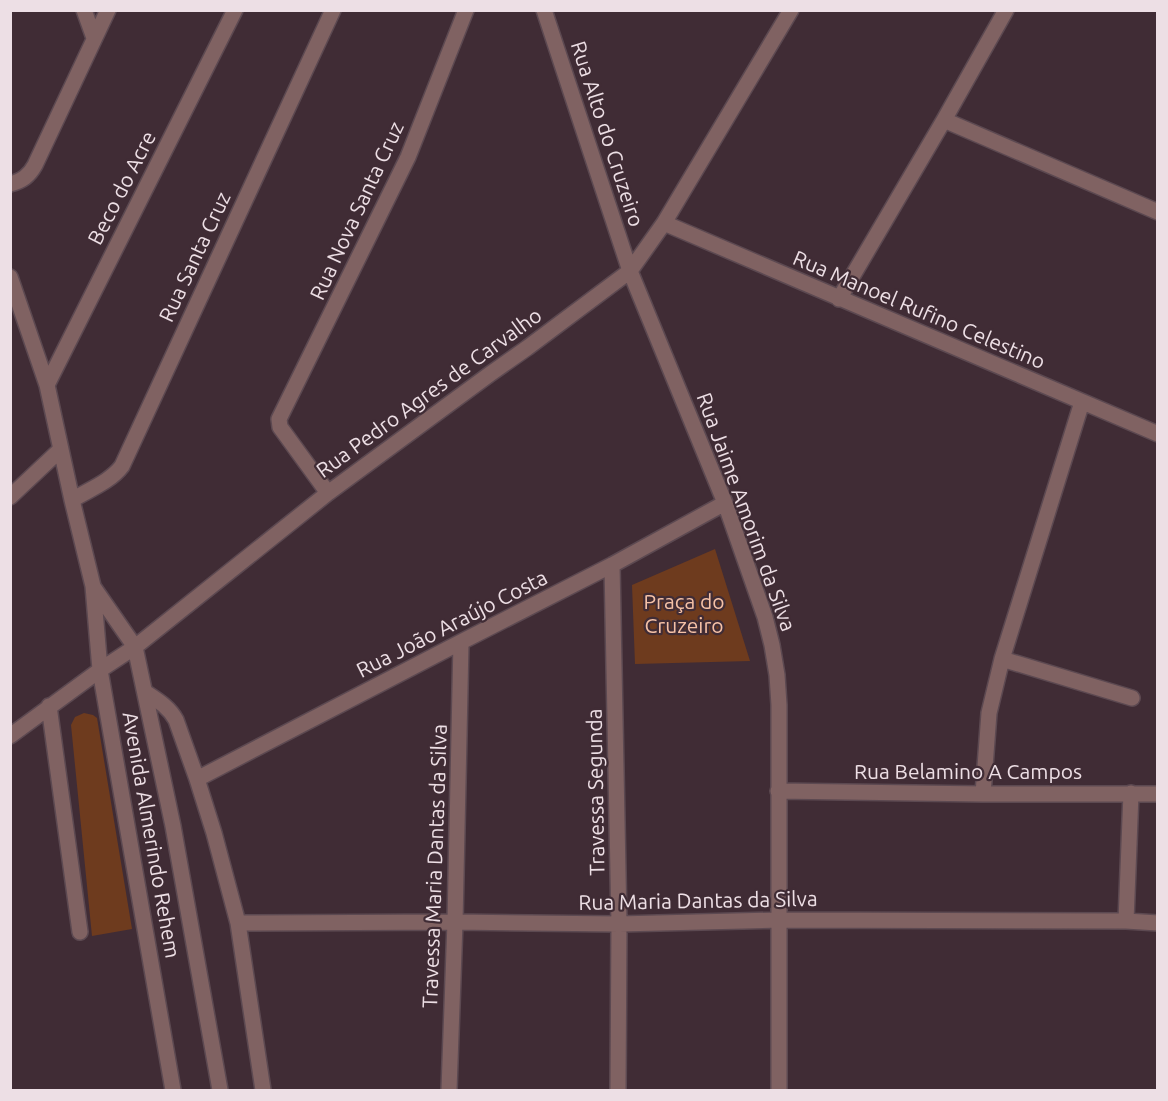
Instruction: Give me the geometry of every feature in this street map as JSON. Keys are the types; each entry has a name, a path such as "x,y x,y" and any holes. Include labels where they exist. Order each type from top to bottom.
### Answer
{"street":[{"path":"84,10 94,38"},
{"path":"10,184 25,178 35,165 108,10"},
{"name":"Beco do Acre","path":"47,385 235,10"},
{"name":"Rua Santa Cruz","path":"72,500 117,473 122,466 333,10"},
{"name":"Rua Nova Santa Cruz","path":"328,493 279,425 279,419 408,157 465,10"},
{"name":"Rua Alto do Cruzeiro","path":"544,10 630,271"},
{"name":"Rua Pedro Agres de Carvalho","path":"10,736 100,670 135,648 328,493 630,271 664,223 791,10"},
{"path":"839,299 1006,10"},
{"path":"944,120 1158,212"},
{"name":"Rua Manoel Rufino Celestino","path":"664,223 1158,434"},
{"name":"Rua Jaime Amorim da Silva","path":"630,271 725,503 765,617 772,645 779,705 779,1090"},
{"name":"Avenida Almerindo Rehem","path":"10,278 47,385 93,586 100,670 173,1090"},
{"path":"983,794 989,713 1002,659 1082,402"},
{"path":"10,497 61,449"},
{"name":"Rua João Araújo Costa","path":"197,779 612,565 725,503"},
{"name":"Travessa Segunda","path":"612,565 619,924 618,1090"},
{"name":"Avenida Almerindo Rehem","path":"93,586 135,648 173,826 220,1090"},
{"name":"Travessa Maria Dantas da Silva","path":"449,1090 461,642"},
{"path":"1002,659 1132,698"},
{"name":"Avenida Almerindo Rehem","path":"145,692 172,712 214,833 238,923 263,1090"},
{"path":"49,706 80,932"},
{"name":"Rua Belamino A Campos","path":"778,791 1158,794"},
{"path":"1126,921 1131,793"},
{"name":"Rua Maria Dantas da Silva","path":"238,923 619,924 778,920 1158,923"}],"green space":[{"name":"Praça do Cruzeiro","path":"715,549 750,661 635,664 632,585"},
{"path":"84,713 97,718 132,929 92,936 71,725 75,717"}]}
